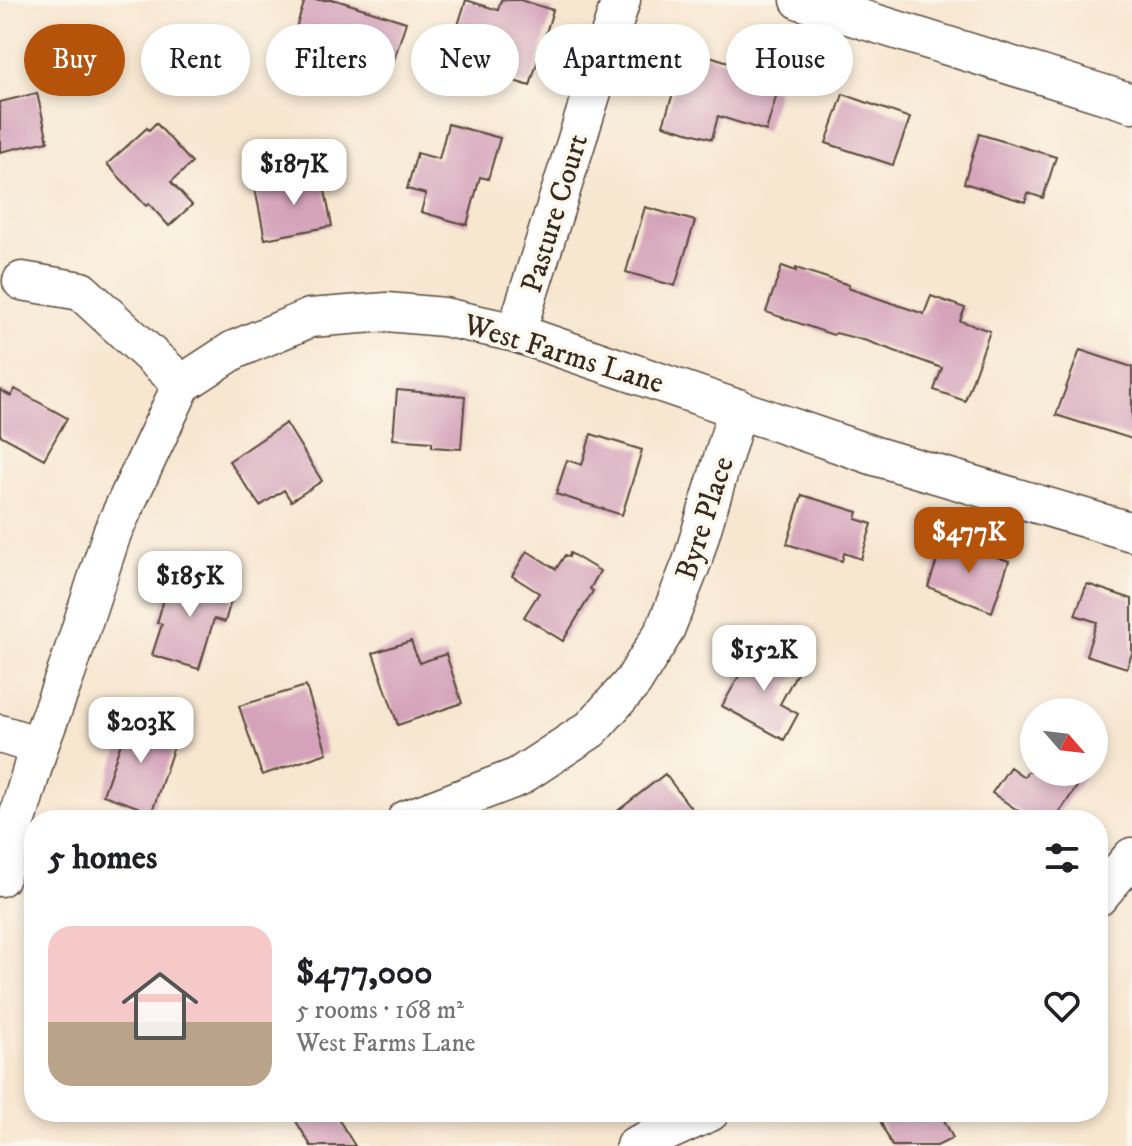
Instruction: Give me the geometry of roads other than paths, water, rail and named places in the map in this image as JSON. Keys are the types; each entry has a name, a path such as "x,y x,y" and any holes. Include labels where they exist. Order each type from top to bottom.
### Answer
{"street":[{"name":"Pasture Court","path":"516,333 621,0"},
{"path":"800,0 1132,103"},
{"path":"22,281 81,291 182,384 112,533 39,746 26,810"},
{"name":"West Farms Lane","path":"182,384 234,350 310,318 387,312 444,317 516,333 875,456 1132,532"},
{"name":"Byre Place","path":"432,810 518,777 591,729 633,682 665,630 692,562 738,408"},
{"path":"0,734 39,746"},
{"path":"12,878 24,819"},
{"path":"1108,885 1132,857"},
{"path":"635,1146 688,1122"}]}
